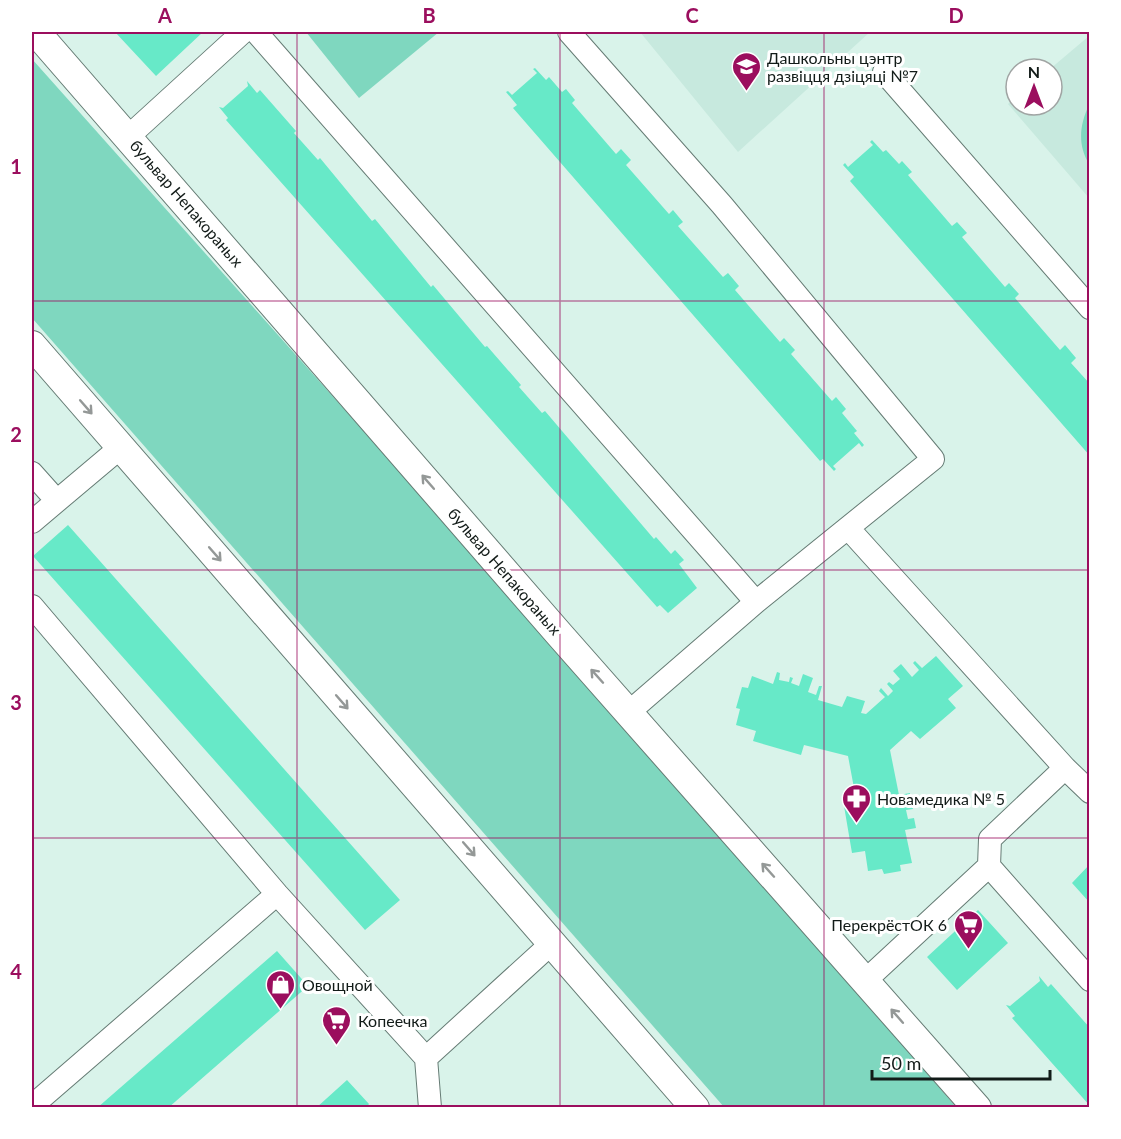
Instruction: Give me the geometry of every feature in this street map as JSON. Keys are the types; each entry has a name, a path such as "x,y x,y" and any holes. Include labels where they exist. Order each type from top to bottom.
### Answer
{"main road":[{"name":"бульвар Непакораных","path":"36,32 977,1107"},
{"path":"32,345 695,1107"}],"lane":[{"path":"129,136 243,32"},
{"path":"256,32 756,602"},
{"path":"568,32 722,205 933,459 756,602 629,712"},
{"path":"884,72 1089,308"},
{"path":"32,522 121,447"},
{"path":"32,473 57,501"},
{"path":"848,528 1089,792"},
{"path":"32,606 277,894 426,1058 430,1107"},
{"path":"866,980 989,866 990,840 1065,768"},
{"path":"989,866 1081,961 1089,980"},
{"path":"32,1106 277,894"},
{"path":"426,1058 552,943"}],"shaded area":[{"name":"Дашкольны цэнтр развіцця дзіцяці №7","path":"640,32 870,32 738,152"},
{"path":"1089,36 1089,198 1019,117 1064,117 1064,57"}],"green space":[{"path":"306,32 439,32 359,98"},
{"path":"32,59 632,732 956,1107 724,1107 32,318"},
{"path":"1089,105 1089,164 1081,142 1081,134"}],"building":[{"path":"115,32 203,32 156,76"},
{"path":"535,68 546,80 549,77 562,92 566,89 575,100 572,103 616,154 621,149 631,160 626,165 669,214 673,210 683,222 678,226 723,277 728,273 739,286 735,290 780,342 784,338 795,350 791,354 832,401 836,397 846,409 842,413 857,431 854,433 864,445 862,447 859,443 833,466 836,469 834,471 823,459 820,461 513,108 517,105 506,92 512,95 537,73 533,69"},
{"path":"247,81 257,93 260,90 296,131 294,133 318,160 320,158 372,221 375,219 431,287 433,285 485,347 487,346 542,413 545,411 654,539 656,537 671,554 675,550 684,560 679,564 697,588 668,613 660,605 657,607 226,120 228,118 219,107 223,108 248,86"},
{"path":"872,140 883,152 886,150 899,164 902,161 912,172 908,175 952,226 957,222 967,233 962,237 1005,287 1009,283 1019,294 1015,298 1060,350 1065,345 1076,358 1071,363 1090,384 1090,456 850,181 854,177 843,165 845,163 848,167 873,145 870,142"},
{"path":"68,525 400,900 365,930 33,556"},
{"path":"936,656 963,686 948,699 956,708 920,739 911,731 890,750 899,795 910,793 910,795 899,797 901,807 912,806 913,809 906,810 908,819 914,818 916,828 905,830 912,863 900,865 901,871 884,874 882,869 868,871 865,851 852,853 844,806 857,804 848,756 804,745 801,755 753,741 756,731 736,725 740,709 736,708 742,687 748,688 752,676 773,684 777,672 780,673 779,680 789,682 790,677 793,678 791,683 799,686 803,674 813,678 808,692 816,695 819,686 822,686 818,700 842,707 847,696 865,701 861,713 866,714 885,697 879,691 881,688 888,696 893,691 887,684 889,682 893,685 900,679 893,671 901,664 912,677 919,670 913,663 915,661 922,668"},
{"path":"1090,864 1090,903 1072,883"},
{"name":"ПерекрёстОК 6","path":"978,910 1008,943 957,990 927,957"},
{"path":"277,951 308,986 168,1108 97,1108"},
{"path":"1039,976 1048,987 1051,984 1090,1028 1090,1106 1012,1018 1015,1016 1006,1005 1010,1006 1040,981"},
{"path":"347,1080 369,1104 366,1108 316,1108"}],"place":[{"name":"Дашкольны цэнтр развіцця дзіцяці №7","path":"746,92"},
{"name":"Новамедика № 5","path":"856,824"},
{"name":"ПерекрёстОК 6","path":"968,950"},
{"name":"Овощной","path":"281,1010"},
{"name":"Копеечка","path":"337,1046"}]}
